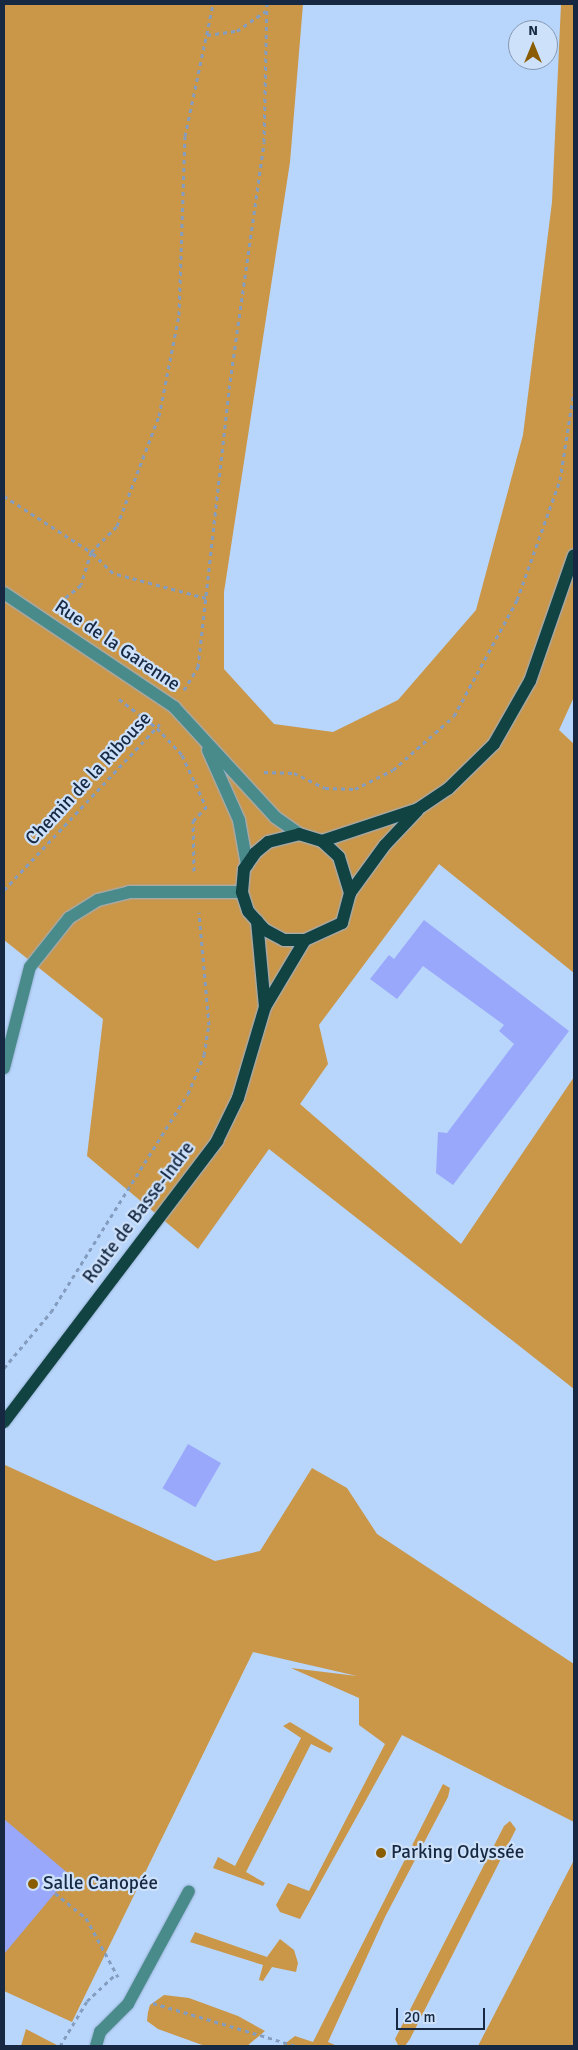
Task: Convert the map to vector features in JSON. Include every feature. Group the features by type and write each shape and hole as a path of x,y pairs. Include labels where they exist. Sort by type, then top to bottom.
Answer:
{"main road":[{"path":"350,893 339,857 322,841 299,834 268,842 247,865 242,892 248,911 257,921 284,940 305,940 342,923 350,893 385,845 418,809 448,789 494,744 530,681 574,555"},
{"path":"322,841 418,809"},
{"name":"Route de Basse-Indre","path":"257,921 265,1007"},
{"name":"Route de Basse-Indre","path":"4,1422 217,1141 238,1098 265,1007 305,940"}],"street":[{"name":"Rue de la Garenne","path":"4,593 174,707 275,817 299,834"},
{"name":"Rue de la Garenne","path":"202,738 228,789 245,843 247,865"},
{"path":"4,1068 30,967 69,918 98,900 129,892 242,892"},
{"path":"96,2046 100,2032 110,2026 133,1996 189,1891"}],"path":[{"path":"41,618 81,586 91,552 117,526 159,416 179,316 185,136 213,4"},
{"name":"Chemin de la Ribouse","path":"4,890 157,728 174,707 198,667 229,389 264,142 267,4"},
{"path":"206,35 237,31 267,11"},
{"path":"243,780 272,769 294,773 325,788 355,789 393,770 428,743 454,716 517,600 560,480 574,391"},
{"path":"4,496 91,552 113,573 206,598"},
{"path":"112,693 157,728 182,755 206,807"},
{"path":"4,1368 51,1312 191,1086 204,1055 208,1025 190,838 193,821 206,807 228,789"},
{"path":"55,1893 86,1918 116,1974 133,1996 296,2046"},
{"path":"60,2046 87,2001 116,1974"}],"shaded area":[{"path":"4,4 303,4 290,162 224,592 224,669 274,724 333,732 398,700 476,610 523,435 552,202 561,4 574,4 574,697 559,730 574,744 574,973 439,864 319,1025 328,1064 300,1104 461,1244 574,1077 574,1389 269,1149 198,1249 87,1156 103,1019 4,940"},
{"path":"5,1465 215,1561 260,1551 312,1468 347,1488 377,1534 574,1664 574,1822 402,1735 300,1919 280,1912 276,1905 288,1883 309,1891 385,1744 359,1725 359,1698 291,1668 357,1676 253,1652 72,2022 4,1991"},
{"path":"290,1722 333,1748 330,1753 311,1744 246,1872 265,1883 263,1886 213,1868 218,1857 235,1866 301,1738 283,1726"},
{"path":"443,1784 450,1788 448,1797 385,1917 328,2042 337,2046 282,2046 295,2036 313,2042"},
{"path":"510,1821 516,1829 410,2039 405,2046 398,2045 395,2039 504,1826"},
{"path":"574,1860 574,2046 478,2046"},
{"path":"195,1932 267,1957 280,1939 294,1950 298,1963 296,1972 272,1967 263,1981 259,1980 263,1965 190,1942"},
{"path":"164,1995 189,1998 238,2016 265,2031 247,2046 205,2046 158,2029 147,2021 150,2005"},
{"path":"26,2029 49,2041 59,2046 21,2046"}],"building":[{"path":"424,920 569,1031 453,1185 436,1173 438,1132 447,1133 514,1044 499,1031 504,1025 423,966 397,999 370,979 389,955 394,959"},
{"path":"188,1444 221,1463 195,1507 162,1488"},
{"name":"Salle Canopée","path":"4,1819 70,1875 4,1954"}],"place":[{"name":"Parking Odyssée","path":"381,1853"},
{"name":"Salle Canopée","path":"33,1884"}]}
